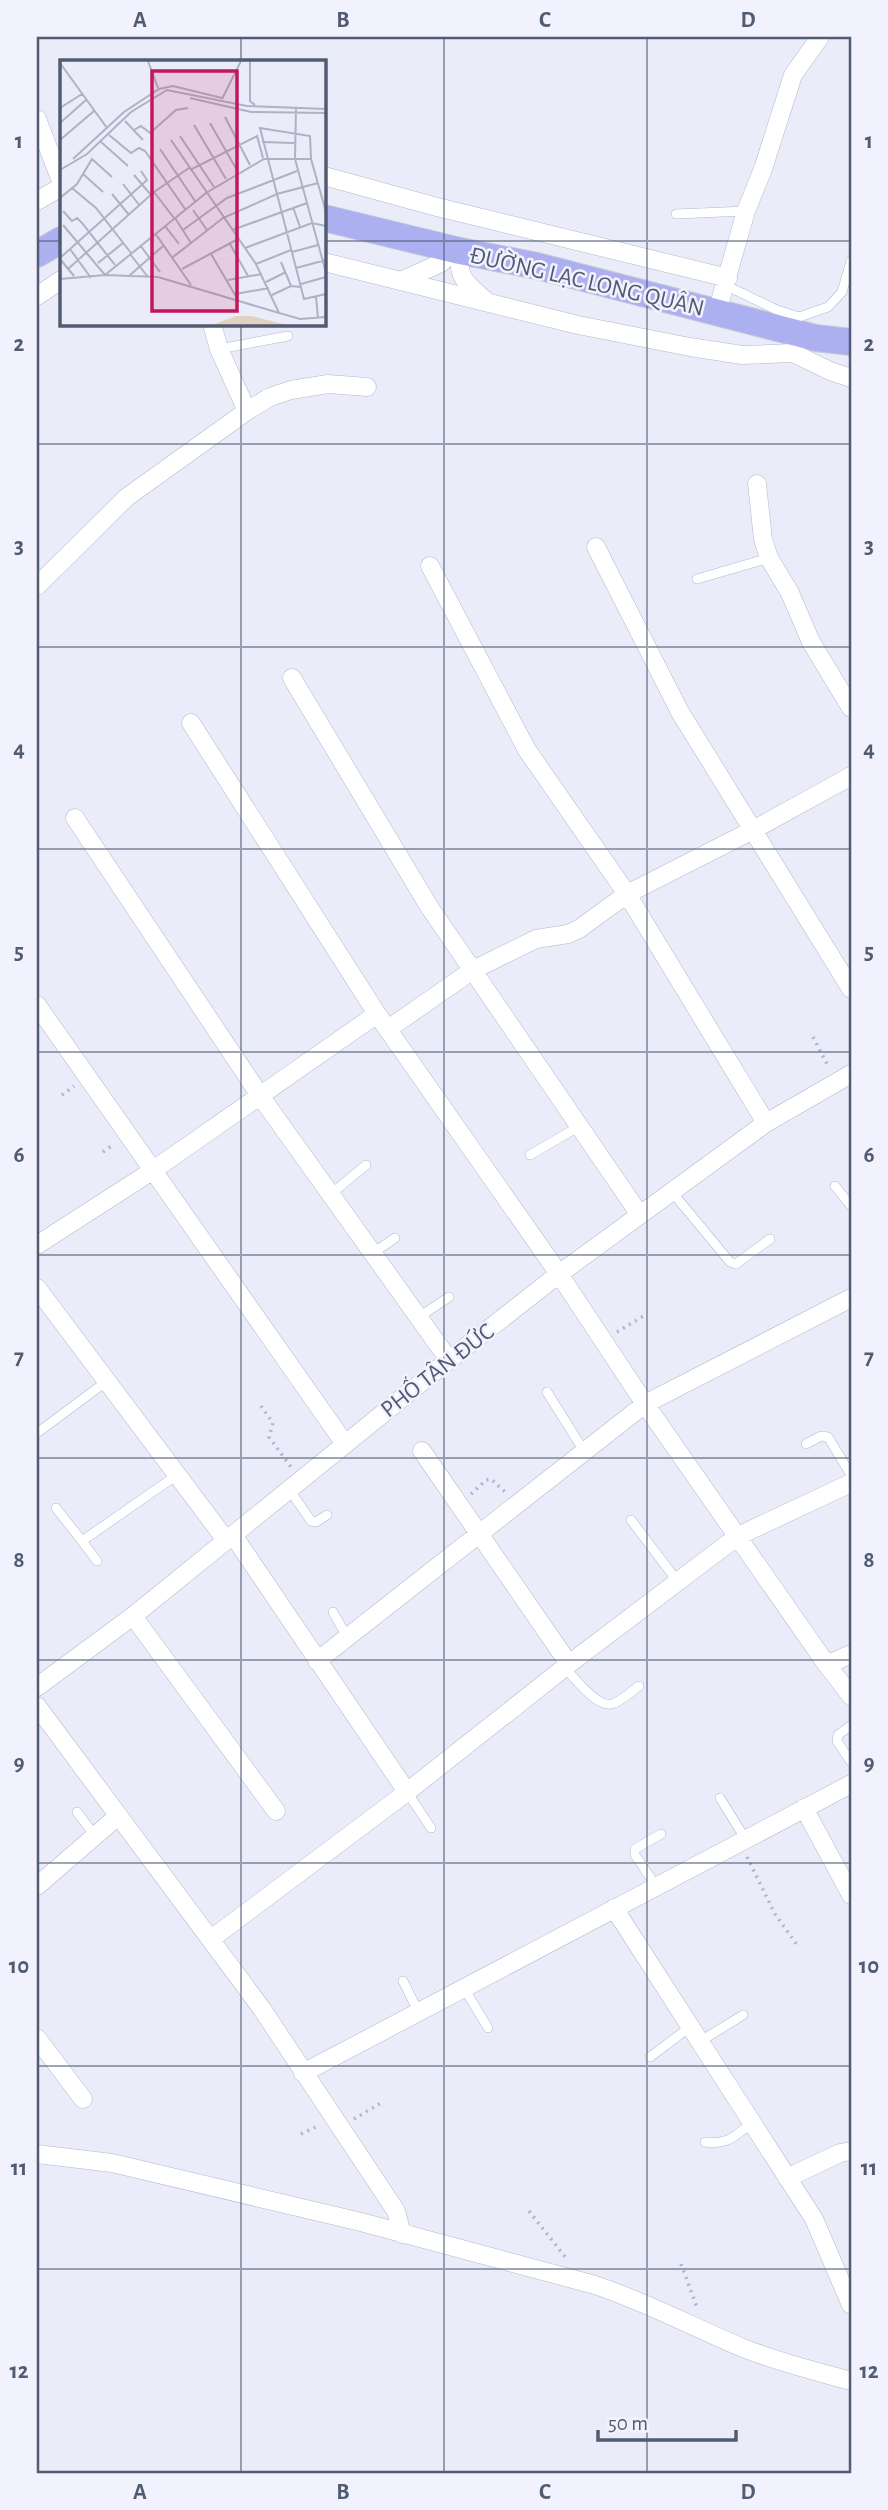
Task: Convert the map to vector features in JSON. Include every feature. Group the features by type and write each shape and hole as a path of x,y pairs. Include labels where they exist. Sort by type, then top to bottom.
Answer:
{"main road":[{"name":"ĐƯỜNG LẠC LONG QUÂN","path":"326,218 537,266 717,312 794,342 817,338 851,342"},
{"path":"37,254 60,241"}],"street":[{"path":"717,312 746,211 763,169 793,75 820,37"},
{"path":"37,118 60,178"},
{"path":"326,177 436,208 726,281"},
{"path":"37,201 60,188"},
{"path":"403,280 441,263 457,250"},
{"path":"457,250 460,275 464,282 489,303"},
{"path":"326,262 578,325 711,351 742,355 794,342 830,371 851,378"},
{"path":"37,296 60,281"},
{"path":"213,326 219,349 247,411"},
{"path":"37,586 128,497 270,397 291,390 328,384 367,387"},
{"path":"757,484 763,539 769,558 790,593 811,642 851,708"},
{"path":"596,547 680,712 851,989"},
{"path":"430,566 527,750 627,894 766,1123"},
{"path":"292,678 430,908 640,1215"},
{"path":"191,723 377,1014 559,1274 645,1404 851,1696"},
{"path":"388,1029 473,970 536,939 568,934 627,894 753,830 851,776"},
{"path":"75,818 261,1097 449,1360"},
{"path":"37,1005 345,1444"},
{"path":"37,1245 261,1097 377,1014"},
{"name":"PHỐ TÂN ĐỨC","path":"37,1687 133,1616 559,1274 766,1123 844,1079"},
{"path":"37,1287 177,1475 229,1537 407,1792"},
{"path":"317,1661 645,1404 851,1298"},
{"path":"422,1451 480,1533 567,1666"},
{"path":"211,1939 407,1792 738,1536 851,1483"},
{"path":"133,1616 276,1811"},
{"path":"827,1665 851,1654"},
{"path":"37,1706 262,2009 396,2211 402,2234"},
{"path":"303,2073 851,1784"},
{"path":"804,1808 851,1895"},
{"path":"37,1886 117,1817"},
{"path":"614,1908 814,2219 851,2305"},
{"path":"37,2038 83,2099"},
{"path":"787,2178 840,2153 851,2151"},
{"path":"37,2154 112,2163 348,2219 559,2275 632,2298 777,2360 851,2381"}],"lane":[{"path":"676,214 746,211"},
{"path":"726,281 777,310 799,317 828,307 842,292 851,261"},
{"path":"219,349 288,336"},
{"path":"697,579 769,558"},
{"path":"530,1155 578,1127"},
{"path":"331,1194 366,1164"},
{"path":"835,1186 851,1206"},
{"path":"672,1192 730,1262 736,1264 770,1239"},
{"path":"373,1253 395,1238"},
{"path":"419,1317 450,1297"},
{"path":"37,1433 107,1381"},
{"path":"547,1392 584,1451"},
{"path":"806,1444 821,1436 828,1437 851,1475"},
{"path":"82,1541 177,1475"},
{"path":"295,1484 312,1521 316,1522 327,1515"},
{"path":"56,1508 97,1561"},
{"path":"631,1520 678,1582"},
{"path":"333,1612 347,1637"},
{"path":"567,1666 595,1699 602,1703 612,1704 639,1686"},
{"path":"850,1726 838,1735 837,1741 851,1762"},
{"path":"407,1792 431,1828"},
{"path":"720,1798 743,1841"},
{"path":"77,1812 96,1836"},
{"path":"656,1886 635,1855 635,1849 661,1834"},
{"path":"403,1981 418,2011"},
{"path":"464,1988 488,2028"},
{"path":"650,2057 695,2034 743,2015"},
{"path":"705,2142 720,2144 728,2141 752,2123"}],"path":[{"path":"813,1037 844,1079"},
{"path":"603,1340 647,1314"},
{"path":"261,1406 273,1423 269,1437 295,1484"},
{"path":"460,1505 485,1480 491,1479 507,1492 514,1487"},
{"path":"743,1841 775,1914 797,1945"},
{"path":"340,2127 381,2104"},
{"path":"529,2210 567,2259 567,2266 559,2275"},
{"path":"681,2264 707,2331"}]}
